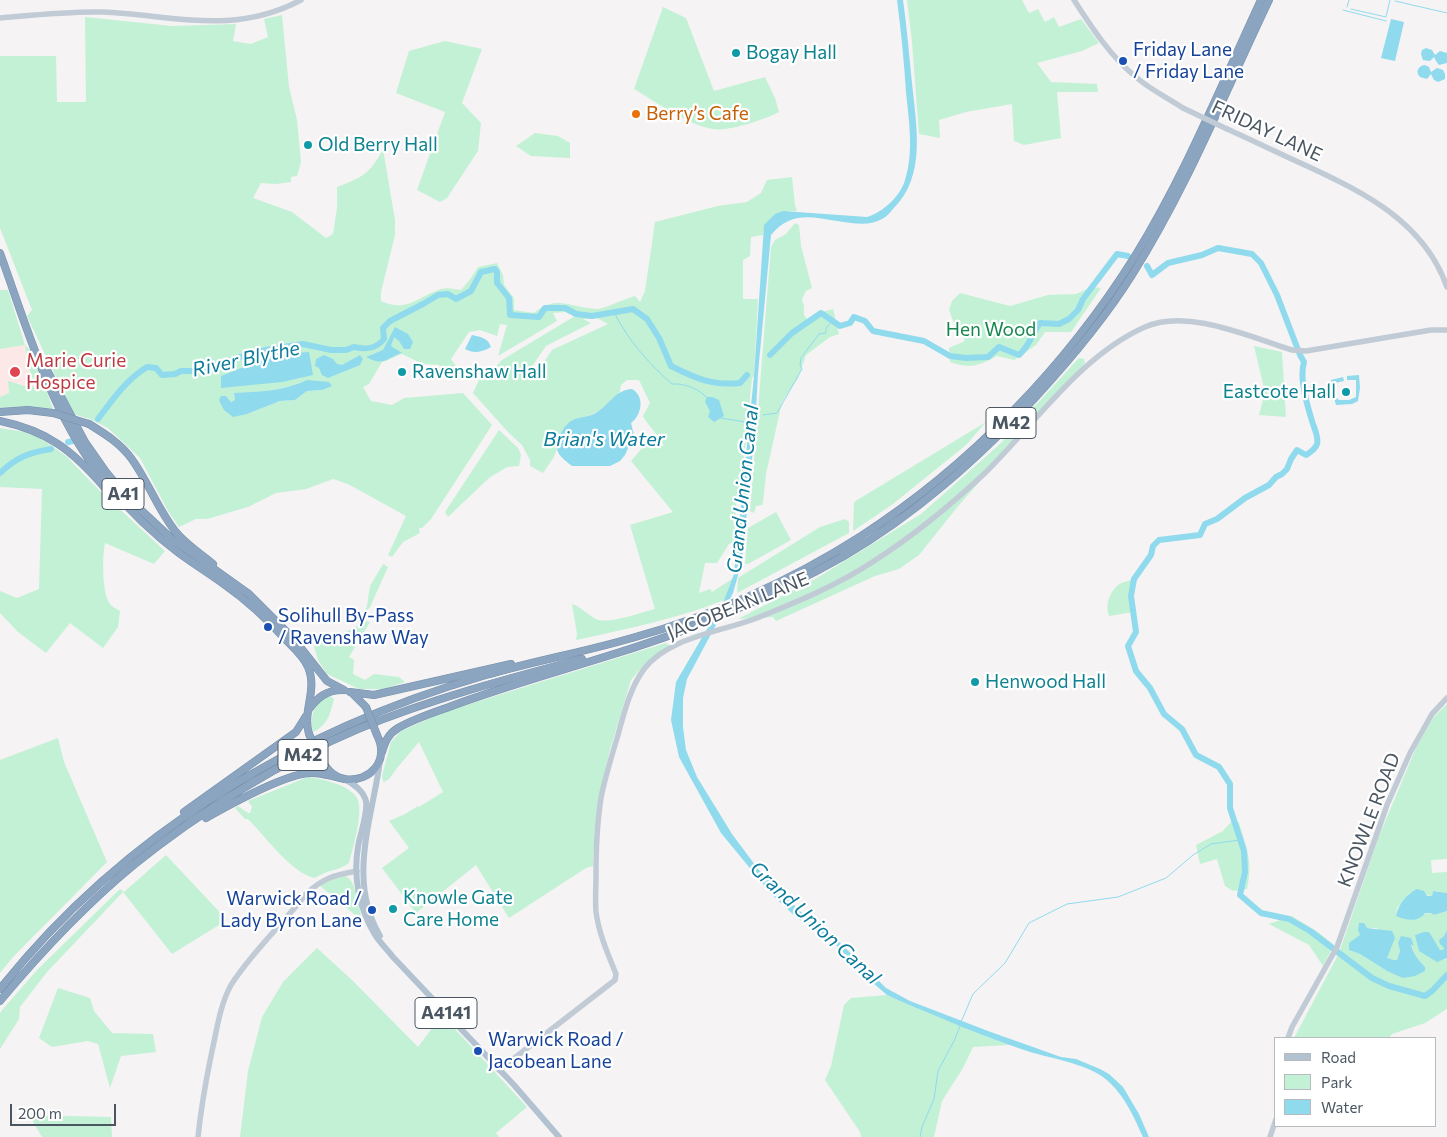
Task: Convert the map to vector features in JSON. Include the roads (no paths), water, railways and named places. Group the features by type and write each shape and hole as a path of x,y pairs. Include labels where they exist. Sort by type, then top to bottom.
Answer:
{"highway":[{"name":"M42","path":"0,1001 65,928 135,864 166,840 238,792 294,760 357,729 425,703 488,683 636,645 707,621 793,583 845,555 924,492 992,432 1073,344 1121,277 1174,186 1261,0"},
{"name":"M42","path":"0,989 38,944 83,900 166,830 234,784 272,762 355,721 423,695 487,675 634,638 738,600 838,549 863,539 936,492 985,450 1058,373 1105,315 1166,218 1200,150 1269,0"},
{"name":"A41","path":"0,253 48,384 70,429 90,462 129,509 180,554 246,601 276,628 297,651 310,673 312,687 307,713 309,734 319,756 330,772 342,779"},
{"name":"A41","path":"28,329 77,428 117,486 138,509 172,539 249,594 293,638 327,681 347,691 366,707 377,735 381,756"},
{"path":"0,412 28,410 53,413 89,424 115,441 130,456 157,504 176,532 184,541 249,594"},
{"path":"0,421 37,432 69,451 108,492 129,509"},
{"path":"166,830 200,800 296,732 307,713 322,696 334,690 368,695 383,693 663,628"},
{"path":"135,864 195,824 287,779 312,773 342,779 355,780 362,778 371,772 381,756 388,737 394,730 489,692 603,658 676,632"}],"main road":[{"name":"A4141","path":"381,756 377,784 357,871 358,890 369,924 375,935 393,957 559,1137"},
{"name":"A4141","path":"342,779 360,790 366,801 360,860 364,894 378,932 393,957"},
{"path":"357,871 360,867 363,840 366,832"}],"street":[{"path":"0,18 104,12 218,22 270,13 300,0"},
{"name":"FRIDAY LANE","path":"1074,0 1088,23 1124,66 1152,88 1183,108 1341,182 1370,198 1399,218 1426,246 1447,287"},
{"name":"JACOBEAN LANE","path":"499,1070 615,980 616,974 600,931 596,911 596,862 602,796 629,699 644,670 653,660 677,645 779,609 862,569 878,559 944,509 985,472 1055,398 1103,351 1146,326 1163,322 1200,321 1292,350 1306,351 1431,330 1447,330"},
{"name":"KNOWLE ROAD","path":"1288,1037 1292,1027 1337,947 1387,805 1410,753 1432,714 1447,698"},
{"path":"198,1137 203,1090 216,1030 230,988 249,961 306,894 323,880 350,870 360,860"},
{"path":"342,873 357,871"},
{"path":"342,873 350,876 358,890"}],"water":[{"name":"Grand Union Canal","path":"897,0 903,0 916,116 917,149 911,181 904,196 891,212 877,221 860,224 810,217 794,219 786,222 771,235 742,561 733,593 687,679 683,698 683,727 686,750 697,777 732,834 758,869 801,912 831,934 886,988 910,1001 1061,1057 1076,1059 1109,1074 1123,1087 1139,1114 1149,1137 1143,1137 1122,1097 1110,1083 1095,1072 1076,1064 1024,1050 993,1039 887,995 832,941 797,918 772,895 721,833 679,757 671,720 676,682 724,600 734,574 754,376 764,225 775,214 783,211 867,217 885,208 903,186 908,169 910,137"},
{"path":"1391,19 1404,22 1395,61 1381,58"},
{"path":"1426,48 1432,50 1435,55 1440,51 1447,53 1447,63 1439,65 1434,57 1430,61 1423,60 1422,50"},
{"path":"1425,65 1429,67 1431,72 1437,68 1443,70 1445,79 1438,82 1434,80 1431,74 1427,79 1420,77 1418,70"},
{"path":"395,327 408,334 413,342 410,349 404,349 394,337 391,346 402,353 385,361 372,360 366,357 383,350"},
{"path":"472,335 486,340 491,347 478,352 465,349"},
{"path":"309,352 313,375 282,382 221,388 221,376 258,362 286,357 296,358 295,353"},
{"path":"324,355 333,359 337,364 342,365 360,355 363,359 360,365 328,378 322,375 319,368 315,366 316,359"},
{"path":"1359,375 1358,401 1352,404 1336,405 1330,384 1331,380 1343,377 1344,381 1335,383 1336,397 1339,400 1349,400 1356,397 1356,380 1347,380 1347,376"},
{"path":"307,380 329,382 332,386 322,390 307,391 295,400 280,401 247,414 233,417 224,410 219,400 221,396 226,396 231,402 235,400 234,393 280,389"},
{"name":"Brian's Water","path":"632,389 639,396 640,411 631,423 634,435 625,455 620,461 610,466 572,466 562,458 558,452 557,444 562,431 568,423 574,419 594,414 621,392"},
{"path":"707,397 719,400 724,416 714,422 708,417 710,411 705,402"},
{"path":"1417,889 1424,891 1427,896 1432,896 1433,891 1447,893 1447,911 1434,915 1425,913 1415,919 1396,916 1404,900"},
{"path":"1359,923 1364,923 1367,928 1392,931 1395,938 1387,958 1397,960 1400,951 1398,943 1401,936 1411,938 1414,946 1411,944 1413,950 1425,967 1425,971 1415,976 1403,978 1387,971 1360,954 1349,950 1349,943 1360,935 1358,930"},
{"path":"1447,930 1447,958 1437,962 1419,951 1415,935 1429,932 1440,950 1443,950 1444,948 1439,940"}],"waterway":[{"path":"1347,7 1349,0"},
{"path":"1351,9 1386,17 1390,0"},
{"path":"1395,1 1447,13"},
{"path":"1343,10 1386,21"},
{"name":"River Blythe","path":"1147,266 1152,275 1168,263 1202,255 1218,248 1252,254 1261,263 1277,295 1304,362 1302,376 1304,392 1317,435 1317,444 1306,455 1297,450 1287,469 1282,474 1276,477 1269,485 1245,498 1217,519 1205,524 1200,535 1159,540 1153,546 1151,555 1134,579 1131,596 1136,632 1128,646 1136,671 1150,688 1164,714 1182,729 1196,755 1219,767 1230,784 1230,808 1244,851 1245,872 1240,895 1261,913 1289,919 1310,931 1372,978 1389,986 1425,996 1447,975"},
{"name":"River Blythe","path":"770,355 792,333 821,313 840,326 850,323 854,317 865,321 873,331 924,341 950,356 966,358 988,357 999,347 1019,355 1040,323 1059,324 1069,319 1078,310 1083,299 1117,254 1128,256"},
{"name":"River Blythe","path":"98,419 126,384 147,367 156,368 162,375 175,374 181,371 197,371 256,352 303,344 331,350 346,350 354,347 370,348 378,345 384,339 383,328 390,321 438,295 448,294 456,299 471,291 481,272 495,269 497,272 497,283 509,298 510,315 539,317 545,308 565,308 576,314 592,316 633,309 647,319 659,338 671,366 712,382 740,383 747,375"},
{"path":"614,312 632,342 664,377 672,384 682,384 691,387 707,398"},
{"name":"Grand Union Canal","path":"763,415 777,413 802,369 800,365 801,358 819,334 826,333 826,328 832,321"},
{"name":"Grand Union Canal","path":"721,418 745,422"},
{"path":"68,442 73,441"},
{"path":"0,473 23,456 51,449"},
{"path":"961,1022 973,994 1005,963 1029,923 1067,904 1118,897 1166,878 1193,855 1211,844 1240,840"},
{"path":"920,1137 922,1127 934,1099 938,1071 960,1026"}],"place":[{"name":"Bogay Hall","path":"736,53"},
{"name":"Friday Lane / Friday Lane","path":"1123,61"},
{"name":"Berry’s Cafe","path":"636,114"},
{"name":"Old Berry Hall","path":"308,145"},
{"name":"Marie Curie Hospice","path":"15,372"},
{"name":"Ravenshaw Hall","path":"402,372"},
{"name":"Eastcote Hall","path":"1346,392"},
{"name":"Solihull By-Pass / Ravenshaw Way","path":"268,627"},
{"name":"Henwood Hall","path":"975,682"},
{"name":"Knowle Gate Care Home","path":"393,909"},
{"name":"Warwick Road / Lady Byron Lane","path":"372,910"},
{"name":"Warwick Road / Jacobean Lane","path":"478,1051"}],"park label":[{"name":"Hen Wood","path":"991,330"}]}
